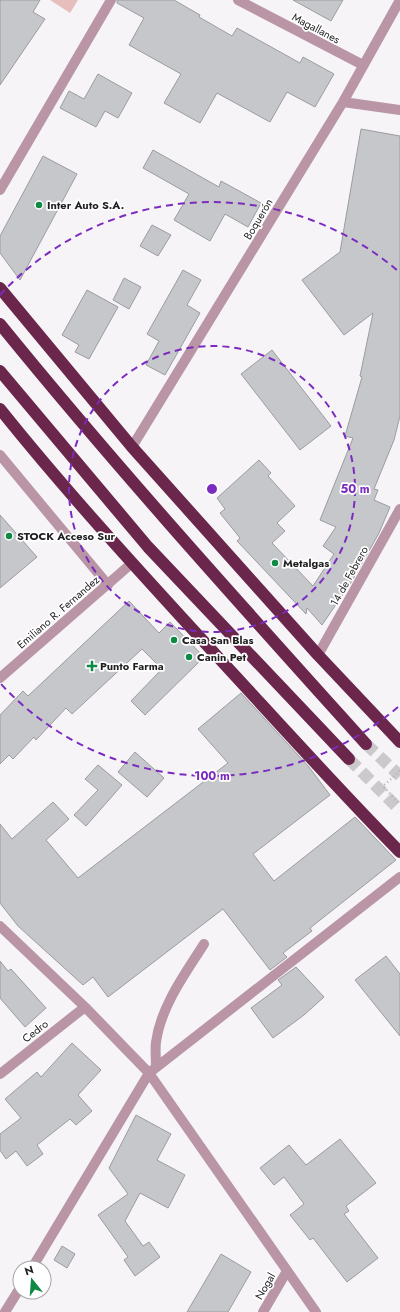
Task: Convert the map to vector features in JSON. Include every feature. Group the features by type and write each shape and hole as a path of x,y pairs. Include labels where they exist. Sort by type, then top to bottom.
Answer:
{"highway":[{"path":"0,288 132,447 318,655 400,742"},
{"path":"0,324 132,480 366,744"},
{"path":"0,371 148,547 350,759"},
{"path":"0,409 55,477 132,564 354,806 400,852"}],"street":[{"path":"0,190 111,0"},
{"name":"Magallanes","path":"238,0 363,66"},
{"name":"Boquerón","path":"132,447 343,102 400,0"},
{"path":"343,102 400,110"},
{"path":"0,455 108,585"},
{"name":"14 de Febrero","path":"318,655 400,508"},
{"name":"Emiliano R. Fernandez","path":"0,678 132,564"},
{"path":"37,1260 153,1070 400,876"},
{"path":"0,926 153,1070 287,1272 316,1312"},
{"path":"153,1070 159,1028 175,988 204,944"},
{"name":"Cedro","path":"0,1074 85,1007"},
{"name":"Nogal","path":"264,1312 287,1272"},
{"path":"5,1312 12,1300"}],"path":[{"path":"400,771 383,786 400,805"}],"shaded area":[{"path":"50,0 78,0 70,13"}],"building":[{"path":"0,0 40,0 33,12 45,19 0,85"},
{"path":"117,0 174,0 200,15 199,17 232,36 237,28 300,63 303,57 334,74 315,107 287,92 270,122 217,93 200,123 164,103 181,74 129,45 144,18 117,3"},
{"path":"293,0 343,0 331,21"},
{"path":"98,74 132,93 118,118 105,111 96,127 60,108 69,91 84,99"},
{"path":"361,129 400,136 400,416 394,440 374,489 378,490 374,500 390,507 379,533 352,581 322,625 307,608 306,614 237,541 240,538 220,513 225,509 217,498 259,460 271,473 268,476 295,506 277,523 285,531 272,543 313,586 334,554 323,546 336,527 320,520 353,438 345,436 362,377 360,376 373,313 344,335 302,280 340,252"},
{"path":"153,150 219,187 221,181 261,203 248,227 225,214 210,241 174,220 189,194 143,168"},
{"name":"Inter Auto S.A.","path":"43,156 77,174 20,280 0,253 0,236"},
{"path":"152,225 171,235 158,256 140,246"},
{"path":"183,270 201,280 187,305 200,313 165,375 146,365 159,341 147,334"},
{"path":"124,278 141,287 129,309 113,300"},
{"path":"87,290 118,307 89,359 75,352 79,345 62,335"},
{"path":"272,350 331,426 300,450 241,374"},
{"name":"STOCK Acceso Sur","path":"0,515 37,557 0,588"},
{"path":"129,601 159,633 170,622 204,657 145,715 131,701 162,669 142,649 72,714 66,708 36,740 34,737 13,759 9,755 0,764 0,715 23,691 28,696"},
{"path":"241,693 309,767 330,795 253,854 274,881 355,817 396,860 310,928 312,931 283,953 287,957 270,970 223,909 108,997 93,977 83,985 18,926 0,903 0,824 12,839 53,802 69,819 46,840 78,878 228,763 198,729"},
{"path":"135,752 164,778 147,797 118,772"},
{"path":"98,765 122,785 86,826 74,815 98,790 85,779"},
{"path":"386,956 400,974 400,1036 355,980"},
{"path":"0,961 8,971 11,969 46,1008 25,1027 0,998"},
{"path":"296,967 324,997 304,1015 273,1038 251,1008 282,985 278,980"},
{"path":"72,1043 101,1070 78,1095 92,1111 76,1125 70,1119 37,1145 43,1154 27,1166 16,1151 6,1159 0,1150 0,1134 21,1118 5,1099 37,1072 41,1077"},
{"path":"136,1115 171,1134 157,1160 185,1175 168,1208 140,1193 125,1221 143,1246 149,1242 160,1257 135,1276 124,1260 128,1257 98,1215 128,1194 109,1168"},
{"path":"340,1139 376,1183 346,1206 349,1211 344,1214 378,1258 347,1282 313,1238 310,1240 290,1215 304,1204 284,1177 274,1185 260,1168 289,1145 306,1165"},
{"path":"62,1246 75,1254 67,1268 54,1260"},
{"path":"221,1254 251,1272 228,1312 187,1312"}],"tunnel":[{"path":"366,744 400,776"},
{"path":"349,759 400,810"}],"place":[{"name":"Inter Auto S.A.","path":"39,205"},
{"name":"STOCK Acceso Sur","path":"9,536"},
{"name":"Metalgas","path":"275,563"},
{"name":"Casa San Blas","path":"174,640"},
{"name":"Canin Pet","path":"189,657"},
{"name":"Punto Farma","path":"92,666"}]}
